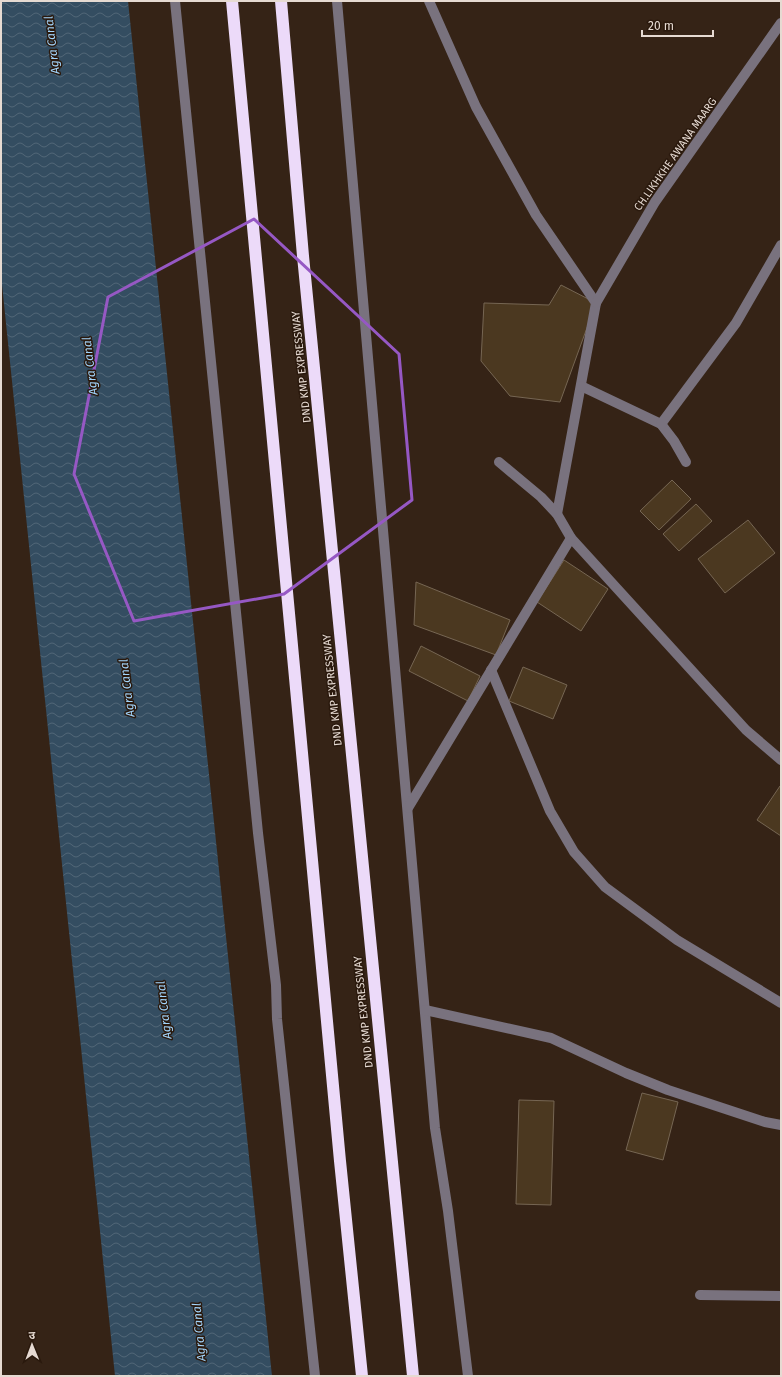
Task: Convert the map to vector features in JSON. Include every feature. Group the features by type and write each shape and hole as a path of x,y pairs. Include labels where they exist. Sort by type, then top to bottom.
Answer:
{"highway":[{"path":"232,1 340,1161 362,1376"},
{"name":"DND KMP EXPRESSWAY","path":"281,1 304,264 413,1376"}],"street":[{"path":"175,1 258,833 276,985 277,1019 315,1376"},
{"path":"337,1 435,1128 448,1211 468,1376"},
{"path":"429,1 476,107 536,215 596,303 557,514"},
{"name":"CH.LIKHKHE AWANA MAARG","path":"596,303 655,202 781,23"},
{"path":"661,424 736,323 781,245"},
{"path":"581,386 661,424 674,441 686,462"},
{"path":"499,462 541,497 557,514 571,538 746,730 781,760"},
{"path":"408,808 571,538"},
{"path":"491,670 550,811 574,852 594,875 604,886 677,940 781,1003"},
{"path":"425,1010 551,1038 626,1073 668,1090 765,1122 781,1125"},
{"path":"700,1295 781,1296"}],"highlighted area":[{"path":"254,219 399,354 412,500 284,594 134,621 74,474 108,297"}],"water":[{"name":"Agra Canal","path":"1,1 128,1 272,1376 115,1376 1,275"}],"building":[{"path":"561,285 596,303 560,402 510,396 481,361 484,303 549,305"},
{"path":"672,480 691,499 659,530 640,511"},
{"path":"696,504 712,521 679,551 663,534"},
{"path":"748,520 775,553 725,593 698,559"},
{"path":"564,560 608,589 581,631 537,602"},
{"path":"416,582 510,620 496,655 414,625"},
{"path":"421,646 480,676 468,701 409,671"},
{"path":"523,667 567,685 553,719 509,701"},
{"path":"780,786 781,787 781,836 757,820"},
{"path":"642,1093 678,1102 663,1160 626,1150"},
{"path":"519,1100 554,1101 551,1205 516,1204"}]}
